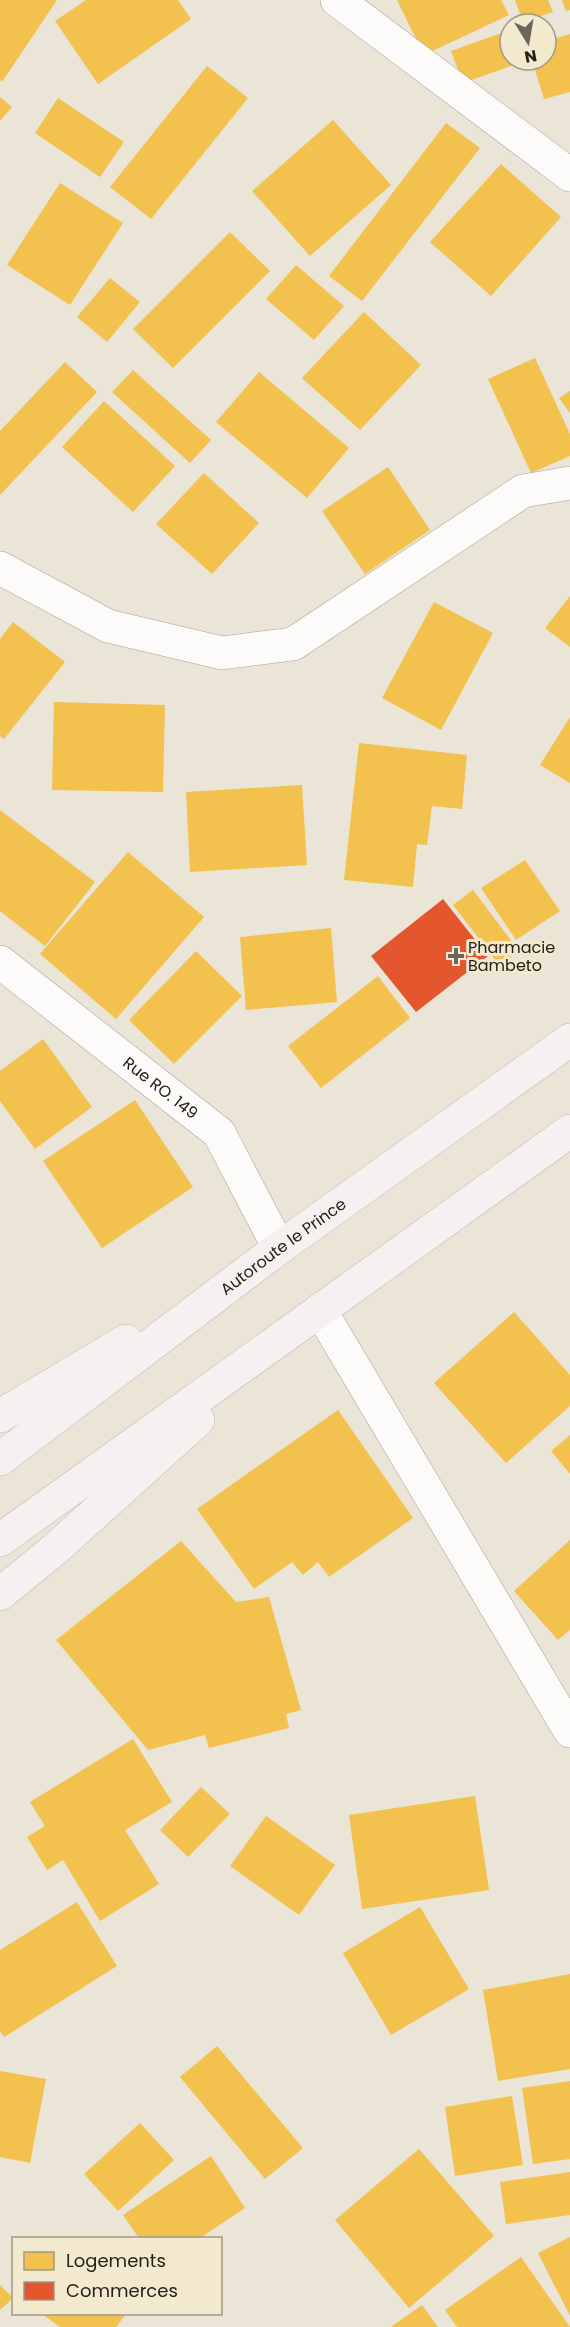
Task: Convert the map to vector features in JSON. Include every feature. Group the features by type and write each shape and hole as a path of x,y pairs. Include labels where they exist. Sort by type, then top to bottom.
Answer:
{"main road":[{"name":"Autoroute le Prince","path":"0,1459 279,1248 570,1040"},
{"path":"0,1540 570,1131"},
{"path":"0,1416 279,1248"},
{"path":"0,1594 54,1551 320,1310"}],"street":[{"path":"337,0 570,175"},
{"path":"0,568 108,626 222,653 293,644 523,491 570,483"},
{"name":"Rue RO. 149","path":"0,962 219,1133 279,1248"},
{"path":"320,1310 570,1731"}],"building: Logements":[{"path":"0,0 57,0 2,82 0,80"},
{"path":"86,0 178,0 191,19 98,84 55,21"},
{"path":"397,0 501,0 507,12 498,12 498,20 424,55"},
{"path":"515,0 548,0 553,12 519,12"},
{"path":"562,0 570,0 570,10 566,11"},
{"path":"498,34 498,71 463,83 451,51"},
{"path":"570,34 570,92 544,99 536,72 558,72 558,38"},
{"path":"207,66 248,98 151,219 110,187"},
{"path":"0,97 12,107 0,121"},
{"path":"58,98 124,142 100,177 35,133"},
{"path":"333,120 391,185 310,256 252,191"},
{"path":"446,123 480,148 362,301 329,276"},
{"path":"501,164 561,217 491,296 430,242"},
{"path":"60,183 123,223 70,305 7,265"},
{"path":"230,232 270,271 173,368 133,329"},
{"path":"296,265 344,306 314,340 266,299"},
{"path":"110,278 140,302 107,342 77,317"},
{"path":"364,312 421,365 360,430 302,378"},
{"path":"535,358 570,434 570,456 531,473 488,379"},
{"path":"65,362 97,392 0,495 0,431"},
{"path":"133,370 211,440 190,463 112,392"},
{"path":"259,372 349,448 307,498 216,422"},
{"path":"570,391 570,413 559,398"},
{"path":"104,401 175,466 133,512 62,447"},
{"path":"388,467 430,530 365,574 322,511"},
{"path":"204,473 259,523 212,574 156,524"},
{"path":"570,596 570,647 545,628"},
{"path":"434,602 493,633 441,730 382,698"},
{"path":"13,622 65,662 4,739 0,736 0,639"},
{"path":"54,702 165,705 163,792 52,790"},
{"path":"570,717 570,783 540,765"},
{"path":"359,743 467,755 462,809 432,806 427,845 417,844 413,887 344,880"},
{"path":"302,785 307,865 190,872 186,792"},
{"path":"0,810 95,882 45,946 0,911"},
{"path":"128,852 204,917 116,1019 40,954"},
{"path":"525,860 560,911 516,940 481,888"},
{"path":"473,890 519,951 499,965 453,905"},
{"path":"331,928 337,1002 246,1010 240,937"},
{"path":"196,951 242,996 174,1064 129,1020"},
{"path":"378,976 410,1018 321,1088 288,1046"},
{"path":"43,1039 92,1107 35,1149 0,1101 0,1071"},
{"path":"135,1100 193,1187 102,1248 43,1161"},
{"path":"514,1312 570,1375 570,1406 506,1463 434,1383"},
{"path":"338,1410 413,1518 329,1577 318,1562 303,1575 292,1562 254,1589 197,1509"},
{"path":"570,1435 570,1474 551,1451"},
{"path":"570,1540 570,1630 558,1640 514,1591"},
{"path":"181,1541 236,1602 269,1597 301,1710 286,1714 289,1728 209,1748 205,1735 148,1750 56,1640"},
{"path":"133,1739 172,1802 125,1830 159,1884 100,1921 63,1860 47,1870 27,1837 45,1826 30,1802"},
{"path":"201,1787 230,1814 188,1857 160,1830"},
{"path":"475,1796 489,1890 362,1909 349,1815"},
{"path":"266,1816 335,1865 299,1915 230,1866"},
{"path":"77,1902 117,1966 4,2037 0,2031 0,1950"},
{"path":"420,1907 469,1989 391,2035 343,1953"},
{"path":"570,1974 570,2069 498,2081 483,1990"},
{"path":"217,2046 303,2148 265,2179 180,2077"},
{"path":"0,2071 46,2079 30,2163 0,2157"},
{"path":"570,2081 570,2159 533,2164 522,2088"},
{"path":"512,2096 523,2165 455,2176 445,2107"},
{"path":"140,2123 174,2160 118,2211 84,2174"},
{"path":"419,2149 494,2236 409,2308 335,2220"},
{"path":"211,2156 245,2208 202,2237 138,2237 123,2215"},
{"path":"570,2172 570,2215 506,2224 500,2182"},
{"path":"570,2237 570,2316 538,2253"},
{"path":"521,2257 570,2327 457,2327 445,2310"},
{"path":"0,2285 12,2299 0,2310"},
{"path":"422,2305 438,2327 391,2327"},
{"path":"43,2315 125,2315 116,2327 60,2327"}],"building: Commerces":[{"path":"443,899 488,956 416,1012 371,956"}],"place":[{"name":"Pharmacie Bambeto","path":"456,956"}]}
